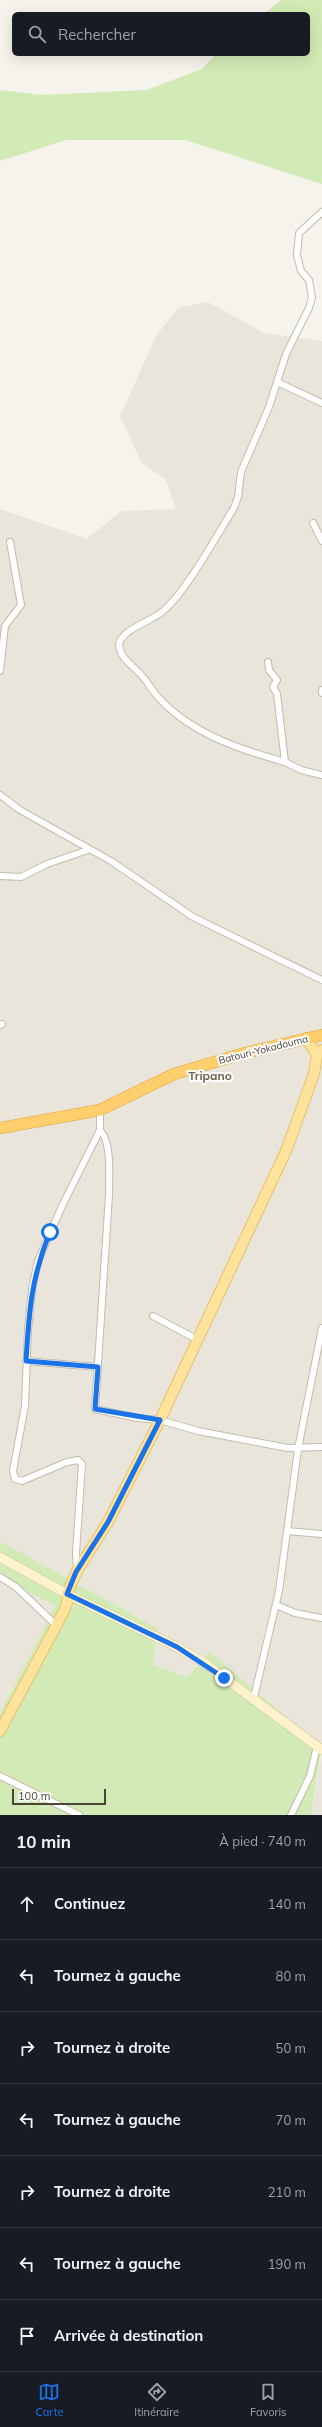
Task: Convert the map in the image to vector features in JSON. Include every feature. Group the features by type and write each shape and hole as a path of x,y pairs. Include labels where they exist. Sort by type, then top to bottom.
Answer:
{"highway":[{"name":"Batouri-Yokadouma","path":"0,1128 100,1110 174,1074 306,1038 322,1036"}],"main road":[{"path":"0,1732 68,1600 67,1594 76,1572 108,1522 160,1420 286,1151 314,1074 320,1052 306,1038"}],"street":[{"path":"322,212 299,233 297,255 301,270 309,280 312,297 307,314 286,354 269,407 241,472 238,497 234,508 190,576 167,608 141,626 127,632 119,645 123,657 142,676 157,696 198,731 231,745 285,762 301,770 322,775"},
{"path":"277,382 322,403"},
{"path":"313,523 322,541"},
{"path":"0,671 5,626 21,605 10,542"},
{"path":"268,662 269,670 277,680 273,687 277,694 285,762"},
{"path":"0,795 20,810 88,850 111,861 193,917 322,980"},
{"path":"0,876 21,877 46,864 88,850"},
{"path":"76,1572 82,1464 78,1460 67,1462 22,1481 13,1476 25,1406 26,1361 32,1290 38,1261 65,1200 100,1130 100,1110"},
{"path":"100,1130 105,1138 107,1152 109,1195 95,1409 160,1420 198,1431 298,1449 322,1447"},
{"path":"153,1316 198,1340"},
{"path":"253,1701 276,1605 298,1449 322,1328"},
{"path":"26,1361 98,1367"},
{"path":"286,1531 322,1534"},
{"path":"0,1557 67,1594 177,1647 206,1664 253,1701 319,1748 308,1782 291,1815"},
{"path":"0,1577 16,1587 56,1625"},
{"path":"276,1605 295,1613 322,1618"},
{"path":"0,1776 79,1815"}],"shaded area":[{"path":"208,302 264,333 322,341 322,1747 210,1652 187,1677 153,1665 157,1628 0,1541 0,509 87,539 121,511 176,509 166,480 141,462 120,416 156,336 178,308"},
{"path":"0,1577 55,1606 0,1713"},
{"path":"322,1754 322,1815 311,1815"}],"green space":[{"path":"281,0 322,0 322,184 185,140 66,140 0,161 0,90 41,95 146,90 202,69 214,56 310,56 310,12 266,12"},
{"path":"0,1541 157,1628 153,1665 187,1677 210,1652 322,1747 311,1815 0,1815 0,1713 55,1606 0,1577"}],"district":[{"name":"Tripano","path":"210,1076"}],"route":[{"path":"50,1232 38,1261 32,1290 26,1361 98,1367 94,1406 95,1409 137,1418 160,1420 131,1474 108,1522 76,1572 67,1594 177,1647 206,1664 224,1678"}]}
